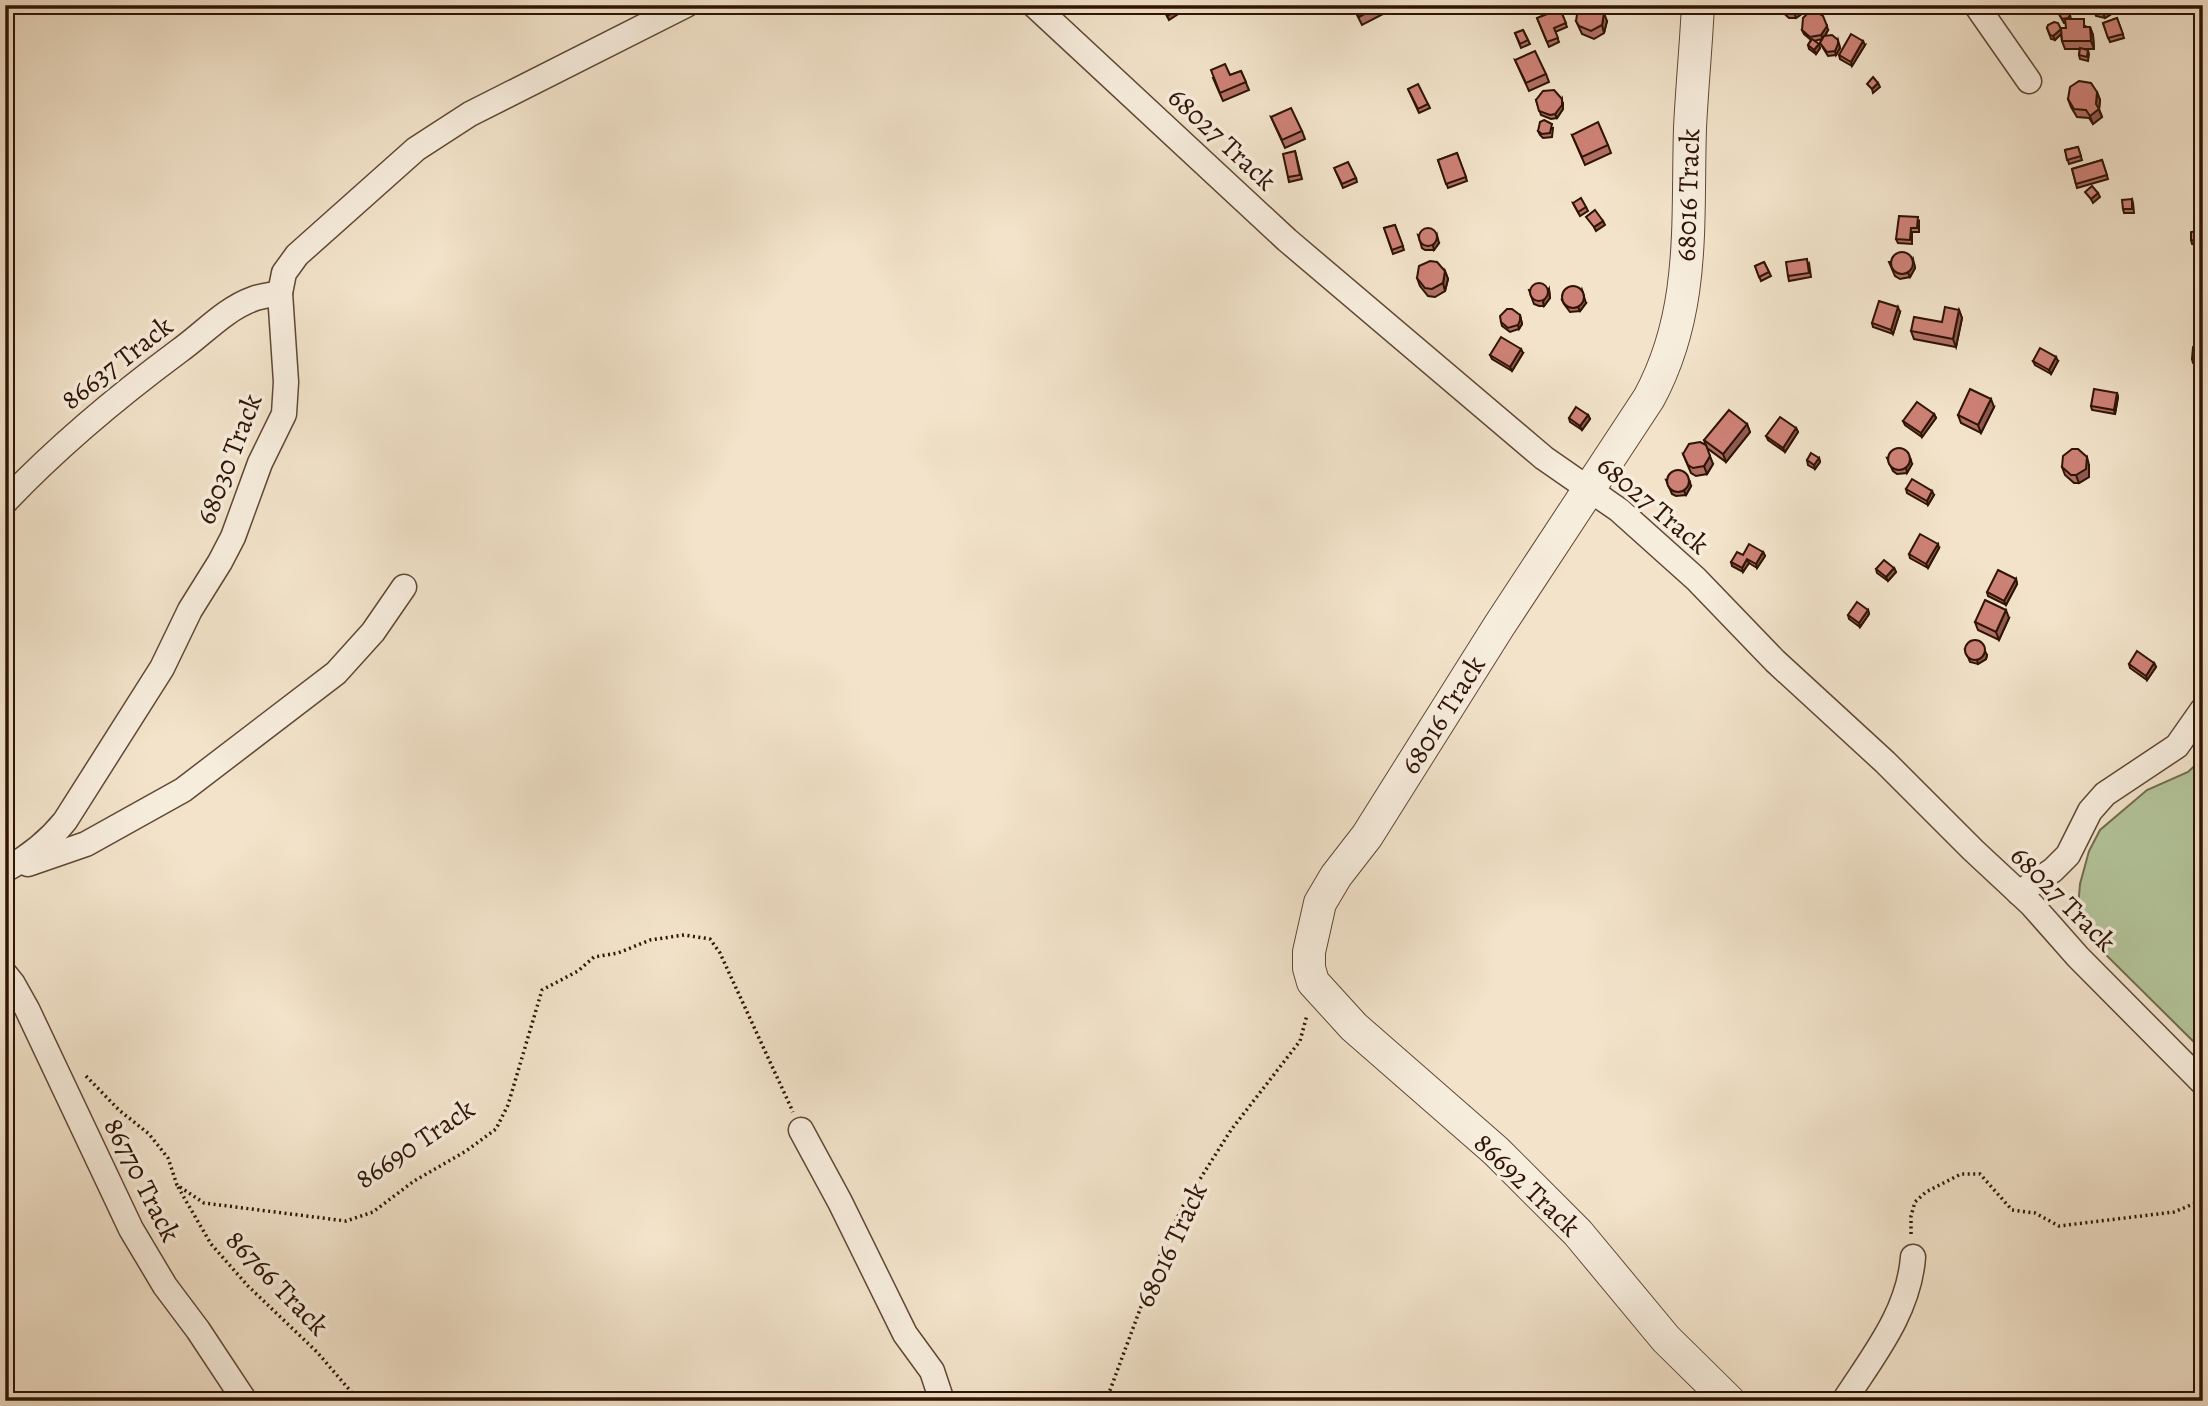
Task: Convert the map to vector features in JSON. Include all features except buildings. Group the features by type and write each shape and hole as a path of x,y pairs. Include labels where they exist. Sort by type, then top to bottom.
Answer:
{"street":[{"name":"68030 Track","path":"6,870 30,856 51,838 65,821 162,668 190,610 233,537 260,463 284,414 286,370 280,293 284,274 297,255 416,149 470,114 686,5"},
{"name":"68027 Track","path":"1034,5 1287,240 1544,458 1619,510 1696,579 1775,661 1885,762 2019,893 2078,957 2203,1083"},
{"name":"68016 Track","path":"1313,982 1309,968 1309,952 1320,903 1325,894 1392,797 1589,487 1649,398 1665,369 1685,286 1690,126 1698,5"},
{"path":"1976,5 2029,81"},
{"name":"86637 Track","path":"5,502 113,401 226,313 253,299 280,293"},
{"path":"6,870 86,844 183,790 336,673 373,632 404,587"},
{"path":"2019,893 2053,870 2068,855 2090,811 2105,794 2177,746 2203,709"},
{"name":"86770 Track","path":"5,974 27,1009 131,1230 165,1286 245,1401"},
{"name":"86692 Track","path":"1313,982 1354,1027 1496,1151 1578,1233 1666,1339 1729,1401"},
{"path":"801,1130 905,1334 932,1371 942,1401"},
{"path":"1844,1401 1896,1320 1912,1278 1913,1257"}],"path":[{"name":"86690 Track","path":"177,1185 204,1203 346,1221 373,1212 414,1181 466,1151 496,1129 508,1105 542,990 578,971 594,957 618,953 650,940 684,934 710,939 720,953 801,1130"},
{"name":"68016 Track","path":"1106,1401 1162,1250 1183,1206 1231,1130 1300,1041 1313,982"},
{"path":"84,1074 149,1134 168,1158 177,1185"},
{"path":"1913,1257 1911,1216 1915,1202 1926,1192 1961,1174 1980,1174 2012,1210 2035,1213 2059,1226 2174,1212 2203,1200"},
{"name":"86766 Track","path":"177,1185 211,1244 248,1286 317,1352 359,1401"}],"green space":[{"path":"2203,758 2203,1051 2089,938 2078,907 2080,884 2089,851 2100,830 2147,790 2188,772"}]}
